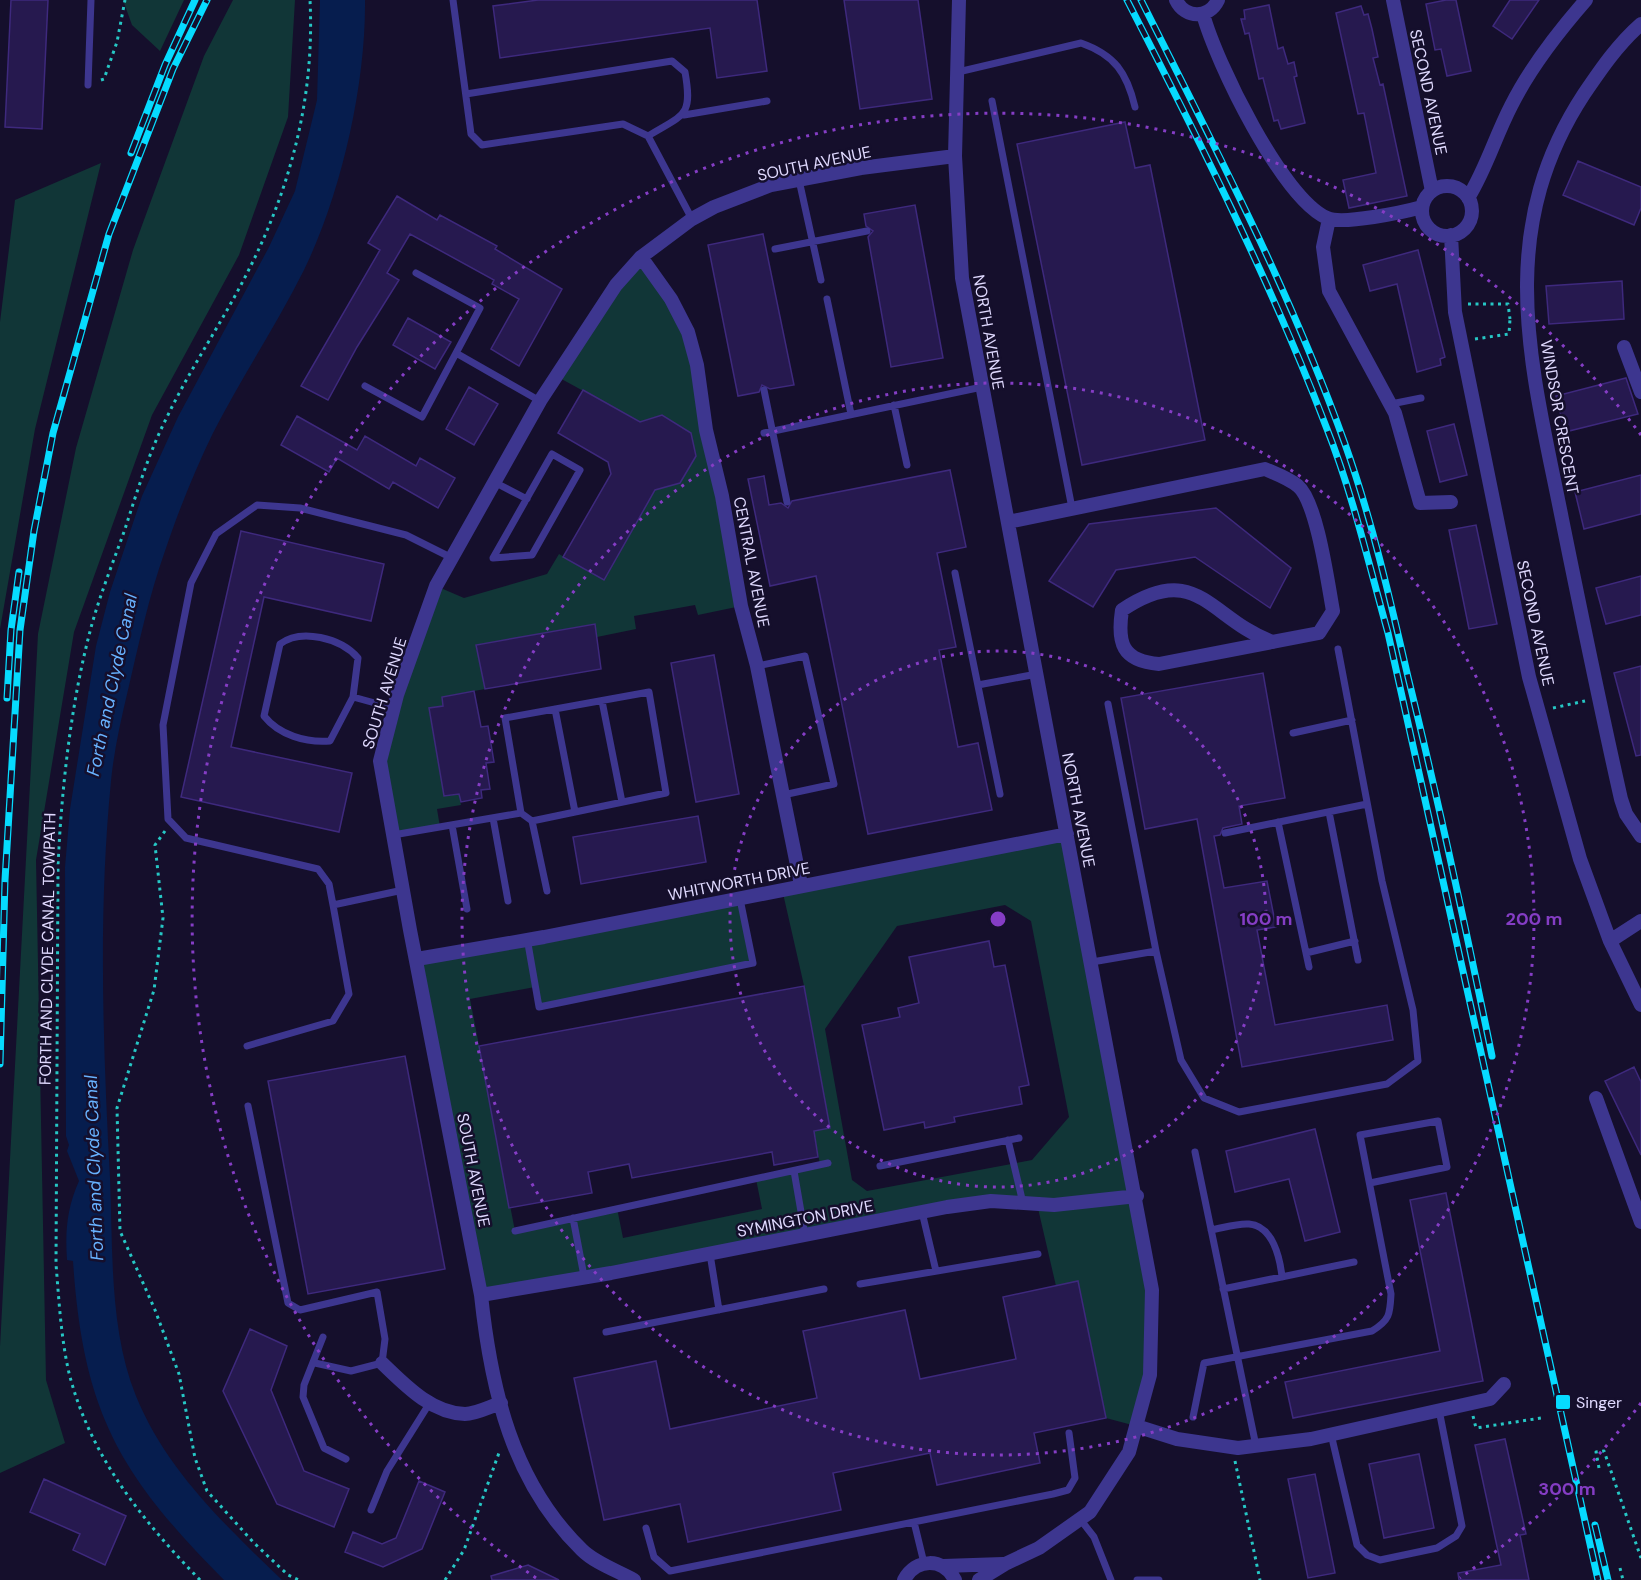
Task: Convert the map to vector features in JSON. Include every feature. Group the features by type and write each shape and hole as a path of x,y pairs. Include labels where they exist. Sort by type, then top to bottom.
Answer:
{"street":[{"name":"NORTH AVENUE","path":"959,0 955,156 962,278 1137,1196 1152,1290 1150,1376 1129,1452 1090,1512 1039,1548 1005,1564 979,1580"},
{"path":"1176,0 1181,8 1190,14 1203,14 1215,6 1218,0"},
{"name":"SECOND AVENUE","path":"1393,0 1432,191"},
{"path":"1468,198 1481,178 1511,105 1556,35 1586,0"},
{"path":"1203,14 1217,57 1285,180 1306,204 1329,219 1388,215 1422,207"},
{"name":"WINDSOR CRESCENT","path":"1641,24 1608,59 1563,126 1548,169 1528,242 1527,317 1530,355 1599,699 1621,799 1626,814 1641,836"},
{"name":"SOUTH AVENUE","path":"634,1580 583,1552 537,1497 507,1430 484,1325 481,1295 380,761 393,708 436,586 450,557 540,401 616,285 641,257 693,219 714,207 771,185 861,168 955,156"},
{"path":"1443,187 1454,188 1468,198 1471,208 1469,221 1462,230 1443,236 1431,231 1424,220 1422,207 1432,191 1443,187"},
{"path":"1329,219 1323,247 1329,291 1391,404 1409,459 1420,503 1451,502"},
{"name":"SECOND AVENUE","path":"1451,235 1455,304 1461,340 1530,677 1580,859 1610,941 1641,1005"},
{"name":"CENTRAL AVENUE","path":"641,257 671,299 688,332 697,365 706,430 722,496 741,606 757,666 801,885"},
{"path":"1624,347 1641,392"},
{"path":"1008,522 1264,470 1282,476 1300,487 1310,504 1315,523 1333,611 1319,633 1273,642 1159,664 1140,662 1127,652 1118,633 1122,609 1142,597 1178,589 1196,593 1252,635 1273,642"},
{"name":"WHITWORTH DRIVE","path":"417,959 1067,834"},
{"path":"1610,941 1641,921"},
{"path":"1596,1098 1641,1222"},
{"name":"SYMINGTON DRIVE","path":"481,1295 611,1273 922,1212 991,1201 1054,1205 1137,1196"},
{"path":"382,1363 429,1404 466,1414 501,1403"},
{"path":"1136,1426 1176,1439 1233,1448 1256,1446 1331,1434 1490,1399 1504,1384"},
{"name":"NORTH AVENUE","path":"924,1563 943,1566 1005,1564"},
{"path":"891,1580 906,1576 924,1563"},
{"path":"943,1566 955,1580"}],"lane":[{"path":"88,85 91,0"},
{"path":"453,0 471,134 482,145 623,124 648,136 693,219"},
{"path":"958,72 1081,43 1114,62 1125,74 1135,107"},
{"path":"466,94 672,61 685,72 690,99 684,115"},
{"path":"648,136 684,115 766,101"},
{"path":"992,101 1072,508"},
{"path":"799,180 821,280"},
{"path":"775,249 867,231"},
{"path":"365,386 422,417 480,308 416,273"},
{"path":"827,299 851,414"},
{"path":"456,353 540,401"},
{"path":"764,433 982,387"},
{"path":"764,390 788,502"},
{"path":"1391,404 1421,398"},
{"path":"894,405 907,465"},
{"path":"552,454 580,470 532,555 493,558 527,499 552,454"},
{"path":"494,482 527,499"},
{"path":"247,1046 333,1021 348,994 329,884 318,869 186,838 168,819 163,725 191,583 216,534 257,505 300,508 406,535 450,557"},
{"path":"955,573 1000,794"},
{"path":"305,634 349,648 358,658 353,697 330,741 316,742 274,729 264,716 280,644 290,637 305,634"},
{"path":"1108,704 1156,951 1181,1060 1204,1098 1239,1112 1387,1084 1418,1061 1413,1011 1382,881 1338,649"},
{"path":"757,666 805,656 834,784 783,795"},
{"path":"978,685 1037,674"},
{"path":"532,821 666,793 649,692 505,718 521,813 532,821 547,891"},
{"path":"353,697 393,708"},
{"path":"602,701 622,802"},
{"path":"555,710 575,812"},
{"path":"1293,733 1352,720"},
{"path":"1225,833 1367,804"},
{"path":"1329,812 1358,960"},
{"path":"393,835 521,813"},
{"path":"493,818 508,901"},
{"path":"1278,822 1309,967"},
{"path":"452,825 467,909"},
{"path":"333,905 403,890"},
{"path":"527,938 539,1007 753,963 740,897"},
{"path":"1306,953 1355,941"},
{"path":"1092,962 1156,951"},
{"path":"248,1106 288,1303 300,1310 377,1292 385,1339 382,1363 351,1371 315,1363"},
{"path":"1193,1417 1204,1363 1372,1331 1385,1323 1391,1294 1360,1135 1438,1121 1447,1167 1370,1183"},
{"path":"880,1166 1019,1138"},
{"path":"1008,1140 1023,1203"},
{"path":"1195,1152 1256,1446"},
{"path":"515,1231 828,1163"},
{"path":"794,1171 805,1235"},
{"path":"922,1212 936,1271"},
{"path":"573,1218 584,1276"},
{"path":"1211,1230 1251,1224 1260,1229 1278,1250 1282,1277"},
{"path":"710,1254 719,1310"},
{"path":"860,1284 1038,1254"},
{"path":"1223,1289 1354,1262"},
{"path":"606,1332 824,1289"},
{"path":"323,1337 315,1363 304,1385 303,1397 324,1448 346,1459"},
{"path":"371,1510 387,1471 429,1404"},
{"path":"1331,1434 1357,1545 1367,1555 1380,1560 1437,1548 1456,1536 1462,1526 1439,1410"},
{"path":"646,1528 654,1557 670,1571 1068,1490 1075,1478 1069,1434"},
{"path":"1080,1519 1094,1537 1111,1580"},
{"path":"914,1522 924,1563"},
{"path":"1137,1580 1159,1580"}],"path":[{"path":"88,85 104,79 117,42 125,0"},
{"name":"FORTH AND CLYDE CANAL TOWPATH","path":"200,1580 121,1489 81,1413 67,1363 56,1264 60,810 80,681 92,624 138,491 166,418 243,281 288,177 301,129 309,68 310,0"},
{"path":"1455,304 1508,304 1509,334 1461,340"},
{"path":"1510,319 1527,317"},
{"path":"1539,711 1599,699"},
{"path":"171,822 155,845 163,918 154,990 117,1108 120,1231 155,1310 179,1374 195,1458 207,1491 262,1551 288,1575 299,1580"},
{"path":"1471,1403 1476,1428 1541,1418"},
{"path":"445,1580 464,1550 507,1430"},
{"path":"1233,1448 1260,1580"},
{"path":"1599,1468 1596,1452 1604,1451 1641,1558"},
{"path":"1620,1568 1623,1580"}],"green space":[{"path":"123,0 184,0 160,51 132,25"},
{"path":"233,0 295,0 288,117 239,255 152,415 74,632 36,860 46,1380 65,1443 0,1473 0,1347 38,634 76,448 133,250 204,56"},
{"path":"101,163 35,429 0,629 0,322 15,200"},
{"path":"641,257 688,332 741,606 698,615 695,605 634,616 636,629 597,637 595,624 477,645 485,689 442,697 443,706 429,708 444,796 459,794 461,805 437,809 440,827 393,835 380,761 436,586 464,598 547,574 559,554 604,580 655,490 680,483 696,456 691,433 662,416 640,422 556,376"},
{"path":"1067,834 1152,1290 1150,1375 1136,1426 1106,1418 1078,1282 1056,1286 1037,1204 991,1201 481,1295 417,959 740,897 753,963 539,1007 535,987 470,999 515,1231 617,1208 623,1238 762,1209 756,1179 820,1165 814,1131 830,1128 805,990 782,889","holes":["1005,905 1031,921 1069,1117 1032,1160 867,1191 852,1180 825,1029 897,926"]}],"water":[{"name":"Forth and Clyde Canal","path":"320,0 365,0 361,67 349,138 329,208 304,270 213,433 181,506 159,568 140,637 116,746 112,769 104,880 105,1079 112,1261 121,1344 136,1396 164,1448 219,1518 282,1580 224,1580 158,1507 133,1472 113,1437 97,1400 86,1360 78,1314 73,1261 67,1260 66,1249 69,1210 79,1181 67,1151 69,1145 66,1136 65,867 70,809 96,646 110,592 142,496 178,417 269,247 295,191 317,100"}],"building":[{"path":"11,0 48,0 42,129 5,127"},
{"path":"538,0 757,0 767,71 717,78 710,28 500,58 493,6"},
{"path":"844,0 918,0 932,99 860,109"},
{"path":"1456,0 1471,71 1447,76 1441,49 1435,50 1426,4"},
{"path":"1510,0 1539,0 1512,39 1493,26"},
{"path":"1269,5 1278,49 1283,47 1288,64 1294,62 1297,76 1294,77 1305,123 1281,129 1278,120 1274,121 1263,78 1259,79 1249,33 1245,34 1241,19 1245,19 1244,10"},
{"path":"1361,6 1364,15 1368,14 1372,29 1378,57 1373,58 1380,85 1383,84 1407,196 1349,208 1343,180 1376,173 1364,113 1358,114 1336,13"},
{"path":"1125,122 1135,168 1150,165 1205,440 1082,465 1017,144"},
{"path":"1578,161 1641,187 1641,208 1634,225 1563,195"},
{"path":"397,196 437,220 440,215 497,246 495,249 562,289 519,366 491,349 519,299 492,284 494,280 410,234 387,273 399,280 357,347 328,400 301,386 380,250 368,243"},
{"path":"915,205 943,358 891,367 868,237 873,231 866,226 864,214"},
{"path":"763,234 794,385 770,389 762,385 759,392 738,396 708,245"},
{"path":"1418,250 1445,357 1440,359 1441,365 1417,372 1397,284 1370,291 1363,265"},
{"path":"1622,281 1624,319 1549,324 1546,286"},
{"path":"408,318 451,342 435,369 393,345"},
{"path":"1626,378 1638,414 1565,432 1556,396"},
{"path":"469,387 498,404 474,445 446,429"},
{"path":"583,390 640,422 662,415 691,433 696,456 680,483 655,490 604,580 563,557 611,474 608,462 558,433"},
{"path":"297,416 357,450 365,436 416,466 420,458 455,478 438,508 393,482 389,489 337,458 329,472 281,445"},
{"path":"1454,424 1467,475 1440,482 1427,431"},
{"path":"950,470 966,547 937,553 956,647 939,650 958,747 978,743 992,810 868,834 816,576 770,586 748,479 764,476 769,505 781,503 788,508 792,501"},
{"path":"1641,475 1641,514 1584,529 1575,492"},
{"path":"1216,508 1291,568 1270,608 1195,557 1116,570 1093,607 1049,581 1089,524"},
{"path":"1476,525 1497,624 1469,629 1449,530"},
{"path":"241,531 384,564 371,621 264,597 231,747 352,773 339,832 181,797"},
{"path":"1641,576 1641,615 1606,624 1596,588"},
{"path":"595,624 601,669 485,689 476,645"},
{"path":"714,655 739,794 696,802 671,663"},
{"path":"1641,666 1641,755 1636,756 1614,673"},
{"path":"1263,673 1285,798 1239,806 1242,824 1223,828 1220,835 1214,836 1224,888 1267,881 1276,927 1257,930 1275,1025 1387,1005 1393,1040 1242,1067 1197,819 1145,829 1121,698"},
{"path":"474,691 481,727 488,726 494,762 486,763 490,789 481,790 482,798 461,802 459,794 444,796 429,708 443,706 442,697"},
{"path":"698,816 706,862 581,884 573,837"},
{"path":"989,941 994,967 1005,965 1029,1085 1019,1087 1022,1104 954,1117 955,1122 925,1128 924,1122 884,1130 862,1025 900,1017 898,1008 919,1003 909,957"},
{"path":"804,986 830,1128 814,1131 818,1157 774,1165 772,1152 632,1178 629,1164 588,1172 592,1193 509,1208 479,1046"},
{"path":"405,1056 445,1269 308,1294 268,1081"},
{"path":"1634,1067 1641,1082 1641,1155 1605,1081"},
{"path":"1315,1129 1340,1232 1305,1241 1289,1179 1235,1192 1226,1151"},
{"path":"1446,1193 1483,1381 1293,1418 1285,1382 1440,1351 1410,1200"},
{"path":"1078,1281 1106,1418 1034,1433 1040,1463 937,1485 930,1453 833,1473 841,1510 688,1542 680,1504 604,1520 574,1378 656,1361 670,1429 817,1398 803,1331 905,1310 920,1379 1016,1359 1003,1297"},
{"path":"250,1329 287,1346 271,1390 304,1471 349,1489 334,1527 277,1504 223,1391"},
{"path":"1505,1439 1526,1534 1520,1535 1529,1580 1459,1580 1458,1573 1501,1565 1475,1445"},
{"path":"1419,1454 1434,1528 1384,1538 1369,1464"},
{"path":"1315,1474 1335,1573 1308,1578 1288,1479"},
{"path":"44,1479 126,1516 105,1565 73,1550 80,1534 30,1512"},
{"path":"419,1481 445,1492 422,1549 383,1567 345,1552 353,1532 382,1544 396,1538"},
{"path":"528,1565 559,1580 492,1580 491,1576"}],"railway":[{"path":"131,153 165,65 195,0"},
{"path":"0,1064 5,880 20,630 34,531 53,433 109,234 173,69 207,0"},
{"path":"1127,0 1258,266 1305,374 1353,505 1388,633 1598,1580"},
{"path":"1141,0 1276,274 1323,387 1355,473 1380,560 1419,724 1492,1056"},
{"path":"7,698 11,630 19,572"},
{"path":"1595,1525 1608,1580"}],"place":[{"name":"Singer","path":"1563,1402"}]}
